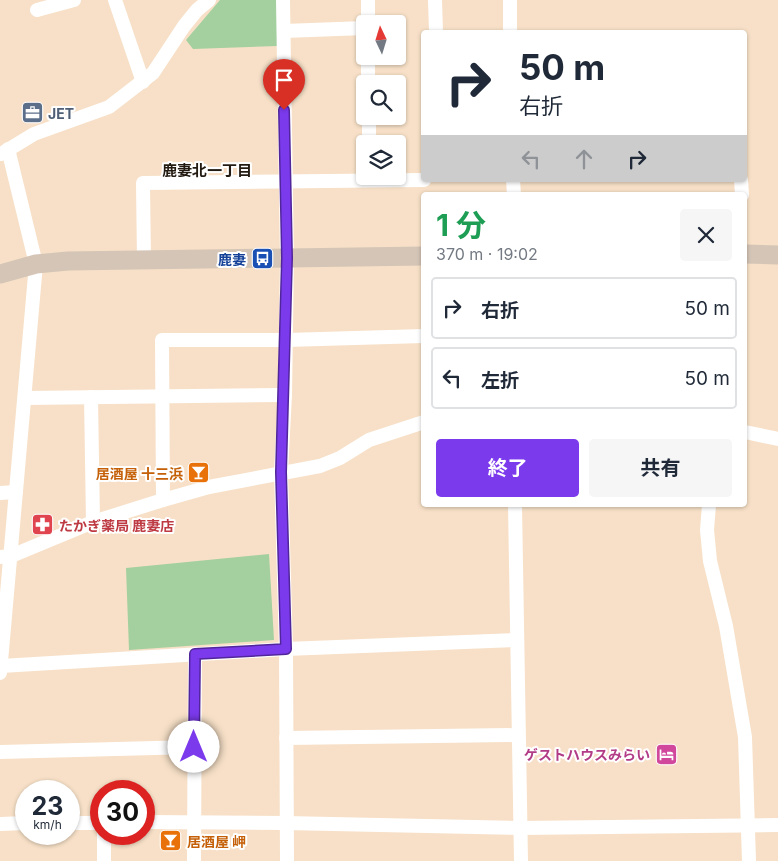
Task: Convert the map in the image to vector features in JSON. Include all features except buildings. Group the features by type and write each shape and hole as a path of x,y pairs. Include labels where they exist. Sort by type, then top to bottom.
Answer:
{"street":[{"path":"37,10 74,0"},
{"path":"115,0 143,82"},
{"path":"209,0 197,10 184,26 153,73 143,82 109,107 34,134 4,152 36,264 16,492 6,556 0,670 195,654 516,640"},
{"path":"283,0 287,258 285,395 281,472 286,649 287,861"},
{"path":"368,0 368,15"},
{"path":"436,0 436,30"},
{"path":"510,0 510,30"},
{"path":"284,31 356,28"},
{"path":"144,260 143,183 285,182 356,179"},
{"path":"406,179 421,180"},
{"path":"747,254 778,254"},
{"path":"0,274 36,264 68,261 421,256"},
{"path":"163,500 162,340 286,340 421,336"},
{"path":"25,398 285,395"},
{"path":"91,397 93,522"},
{"path":"6,556 93,522 163,500 209,487 320,466 340,458 370,440 421,423"},
{"path":"747,432 778,439"},
{"path":"0,493 16,492"},
{"path":"515,507 521,861"},
{"path":"709,507 707,530 710,561 726,626 745,737 749,861"},
{"path":"194,861 195,654"},
{"path":"286,738 518,736"},
{"path":"0,752 194,747"},
{"path":"155,822 520,828 778,824"},
{"path":"0,824 15,824"},
{"path":"104,845 104,861"}],"green space":[{"path":"220,0 277,0 278,46 193,49 186,40"},
{"path":"269,554 274,640 129,650 126,568"}],"place":[{"name":"JET","path":"32,113"},
{"name":"鹿妻","path":"262,259"},
{"name":"居酒屋 十三浜","path":"199,473"},
{"name":"たかぎ薬局 鹿妻店","path":"43,525"},
{"name":"ゲストハウスみらい","path":"666,754"},
{"name":"居酒屋 岬","path":"171,841"}],"district":[{"name":"鹿妻北一丁目","path":"207,170"}],"route":[{"path":"194,747 195,654 286,649 281,472 285,395 287,258 284,110"}]}
